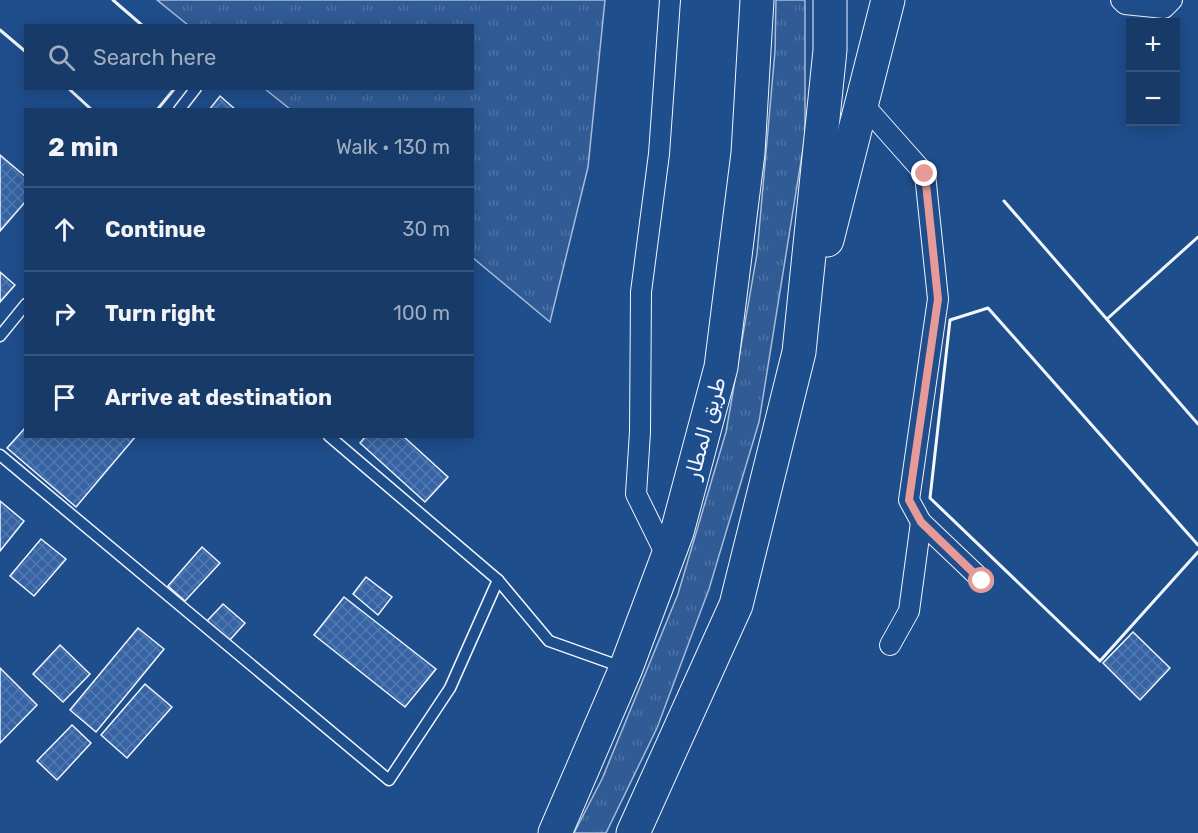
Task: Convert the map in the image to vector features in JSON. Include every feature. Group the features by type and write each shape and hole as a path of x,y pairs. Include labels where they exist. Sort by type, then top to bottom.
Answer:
{"highway":[{"name":"طريق المطار","path":"555,833 626,668 677,532 721,367 748,153 757,0"},
{"path":"799,352 830,50 830,0"},
{"path":"633,833 736,605 888,0"}],"street":[{"path":"668,557 636,494 640,432 641,292 659,154 670,0"},
{"path":"1121,0 1125,4 1164,8 1172,0"},
{"path":"862,104 925,174 938,299 909,500 921,522 982,581"},
{"path":"890,645 909,611 921,522"}],"lane":[{"path":"181,108 194,90"},
{"path":"0,336 24,306"},
{"path":"331,438 498,580 549,641 626,668"},
{"path":"0,455 389,780 450,688 498,580"}],"green space":[{"path":"157,0 605,0 588,167 550,322 474,259 474,108 289,108 266,90 474,90 474,24 187,24"},
{"path":"776,0 805,0 805,136 759,422 709,589 657,728 606,833 574,833 602,779 678,594 726,432 757,254 775,51"}],"building":[{"path":"220,96 234,108 211,108"},
{"path":"0,155 24,175 24,203 0,231"},
{"path":"0,272 15,285 0,302"},
{"path":"24,429 24,438 134,438 76,507 7,448"},
{"path":"364,438 405,438 448,477 425,502 360,443"},
{"path":"0,501 24,521 0,551"},
{"path":"41,539 66,559 34,596 10,576"},
{"path":"202,547 220,563 185,601 168,586"},
{"path":"366,577 392,597 378,615 353,594"},
{"path":"344,597 436,669 405,707 314,635"},
{"path":"223,604 245,623 229,641 207,621"},
{"path":"138,628 164,649 96,732 70,710"},
{"path":"1133,632 1170,668 1140,700 1103,663"},
{"path":"60,645 90,674 63,702 33,674"},
{"path":"0,668 37,705 0,743"},
{"path":"145,684 172,707 127,758 101,735"},
{"path":"72,725 91,743 57,780 37,761"}],"wall":[{"path":"113,0 141,24"},
{"path":"0,30 24,50"},
{"path":"70,90 90,108"},
{"path":"159,108 173,90"},
{"path":"1004,201 1198,424"},
{"path":"1107,319 1198,237"},
{"path":"1198,545 988,308 950,320 930,498 1100,661 1198,552"}],"route":[{"path":"925,174 938,299 909,500 921,522 982,581"}]}
